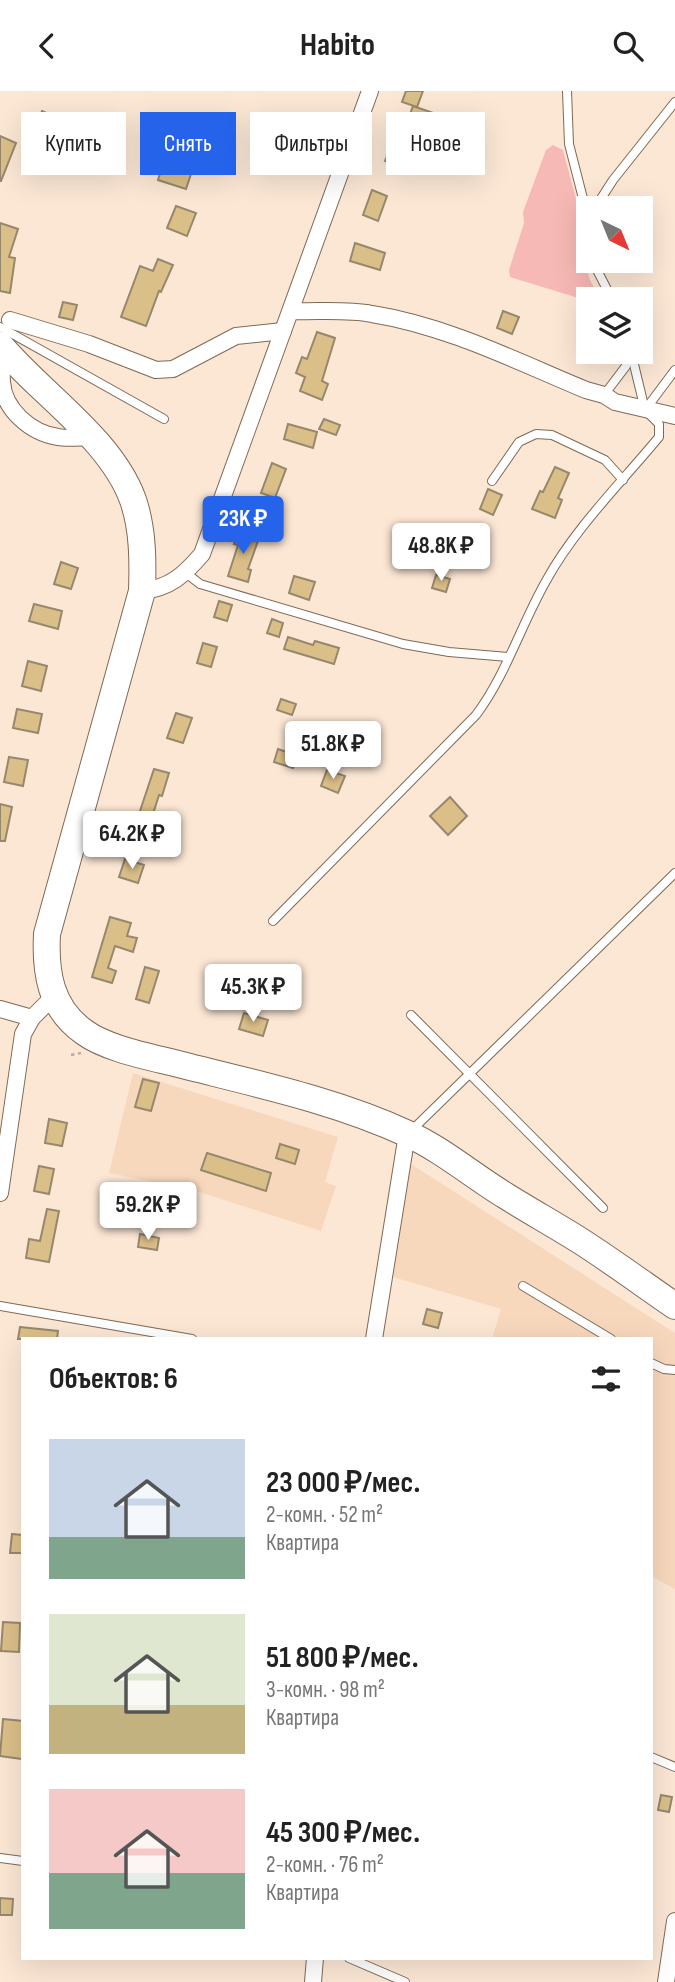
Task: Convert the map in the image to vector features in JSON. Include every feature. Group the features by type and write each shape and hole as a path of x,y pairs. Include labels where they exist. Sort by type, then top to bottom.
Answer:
{"main road":[{"path":"2,328 119,473 132,499 140,532 142,591 47,934 45,963 53,997 71,1021 95,1039 283,1091 407,1134 433,1147 505,1196 580,1240 675,1306"}],"street":[{"path":"142,591 157,589 174,582 186,573 202,554 370,91"},
{"path":"291,311 368,313 399,319 446,332 604,395 615,402 675,416"},
{"path":"91,437 57,437 37,430 19,419 4,404 2,328 89,344 156,370 182,366 236,336 283,331"},
{"path":"0,1193 23,1034 32,1018 53,997"},
{"path":"0,1009 32,1018"},
{"path":"374,1337 407,1134"},
{"path":"666,1982 675,1921"},
{"path":"313,1982 314,1960"}],"lane":[{"path":"567,91 569,143 582,196"},
{"path":"603,196 675,102"},
{"path":"2,328 164,419"},
{"path":"604,395 627,364"},
{"path":"273,921 476,715 491,694 546,582 564,552 659,437 659,424 645,410 633,364"},
{"path":"645,410 675,370"},
{"path":"492,481 519,442 536,434 552,435 605,460 623,481"},
{"path":"186,573 200,584 403,644 449,652 508,657"},
{"path":"407,1134 675,873"},
{"path":"411,1015 603,1208"},
{"path":"523,1286 608,1337"},
{"path":"0,1306 180,1337"},
{"path":"653,1364 675,1370"},
{"path":"653,1758 675,1767"},
{"path":"0,1858 21,1861"},
{"path":"354,1960 405,1982"}],"path":[{"path":"71,1055 81,1053"}],"shaded area":[{"path":"553,145 563,150 576,199 576,273 588,273 594,287 576,287 576,297 510,277 509,270 524,223 523,212 546,150"},
{"path":"133,1073 338,1137 325,1182 336,1186 321,1231 193,1190 109,1173"},
{"path":"411,1164 675,1333 675,1589 653,1577 653,1337 493,1337 501,1309 393,1277"}],"building":[{"path":"406,91 423,91 417,107 402,102"},
{"path":"413,106 430,112 411,112"},
{"path":"0,136 16,143 1,181 0,181"},
{"path":"160,175 191,175 186,189 158,180"},
{"path":"372,190 387,196 378,221 363,215"},
{"path":"176,206 196,213 187,236 167,228"},
{"path":"0,223 18,229 9,257 15,258 10,293 0,291"},
{"path":"355,243 385,253 380,270 350,261"},
{"path":"158,259 173,265 161,292 159,291 146,326 121,317 140,266 153,271"},
{"path":"63,302 77,305 73,320 59,317"},
{"path":"503,311 519,317 512,334 497,328"},
{"path":"317,332 335,338 322,381 328,384 322,400 300,391 305,377 296,373 302,357 307,359"},
{"path":"324,419 340,425 336,435 319,429"},
{"path":"288,424 317,432 313,448 284,439"},
{"path":"272,463 286,469 275,498 261,493"},
{"path":"555,467 569,473 558,498 562,500 555,518 532,509"},
{"path":"488,489 502,495 493,515 480,509"},
{"path":"239,531 259,538 248,569 251,570 248,582 228,576 238,545 234,544"},
{"path":"61,562 78,568 71,589 54,584"},
{"path":"436,575 450,579 446,592 432,588"},
{"path":"294,576 315,582 309,600 289,593"},
{"path":"219,601 232,605 227,621 214,617"},
{"path":"34,604 62,611 58,629 29,621"},
{"path":"272,619 283,623 279,637 267,633"},
{"path":"288,637 313,645 315,641 339,648 334,664 284,649"},
{"path":"203,643 217,647 211,667 197,663"},
{"path":"28,661 47,666 41,691 22,686"},
{"path":"281,699 296,704 292,715 277,710"},
{"path":"17,709 42,714 38,733 13,728"},
{"path":"176,713 192,718 183,743 167,738"},
{"path":"278,749 298,756 293,768 274,762"},
{"path":"9,757 28,760 23,786 4,782"},
{"path":"154,769 169,773 147,833 134,829"},
{"path":"327,770 345,776 338,793 321,786"},
{"path":"450,797 467,816 448,835 430,816"},
{"path":"0,804 12,807 5,841 0,841"},
{"path":"125,859 144,865 138,883 119,877"},
{"path":"110,917 131,923 127,936 137,938 133,952 115,946 108,968 116,971 112,983 92,977"},
{"path":"145,967 159,971 149,1003 136,999"},
{"path":"244,1013 268,1020 263,1036 239,1029"},
{"path":"143,1079 159,1083 151,1111 135,1107"},
{"path":"49,1119 67,1123 62,1146 45,1143"},
{"path":"280,1144 299,1150 295,1164 276,1158"},
{"path":"207,1153 271,1173 266,1191 201,1170"},
{"path":"39,1166 54,1169 49,1194 34,1191"},
{"path":"47,1209 59,1211 49,1262 26,1258 29,1239 40,1241"},
{"path":"140,1234 159,1238 157,1250 138,1247"},
{"path":"427,1309 442,1313 438,1328 423,1324"},
{"path":"20,1327 58,1331 57,1337 18,1339"},
{"path":"12,1534 21,1535 21,1553 10,1553"},
{"path":"3,1622 20,1623 19,1652 1,1651"},
{"path":"3,1719 21,1721 21,1759 0,1756"},
{"path":"661,1795 672,1797 669,1812 658,1810"},
{"path":"0,1898 13,1899 12,1915 0,1915"}]}
